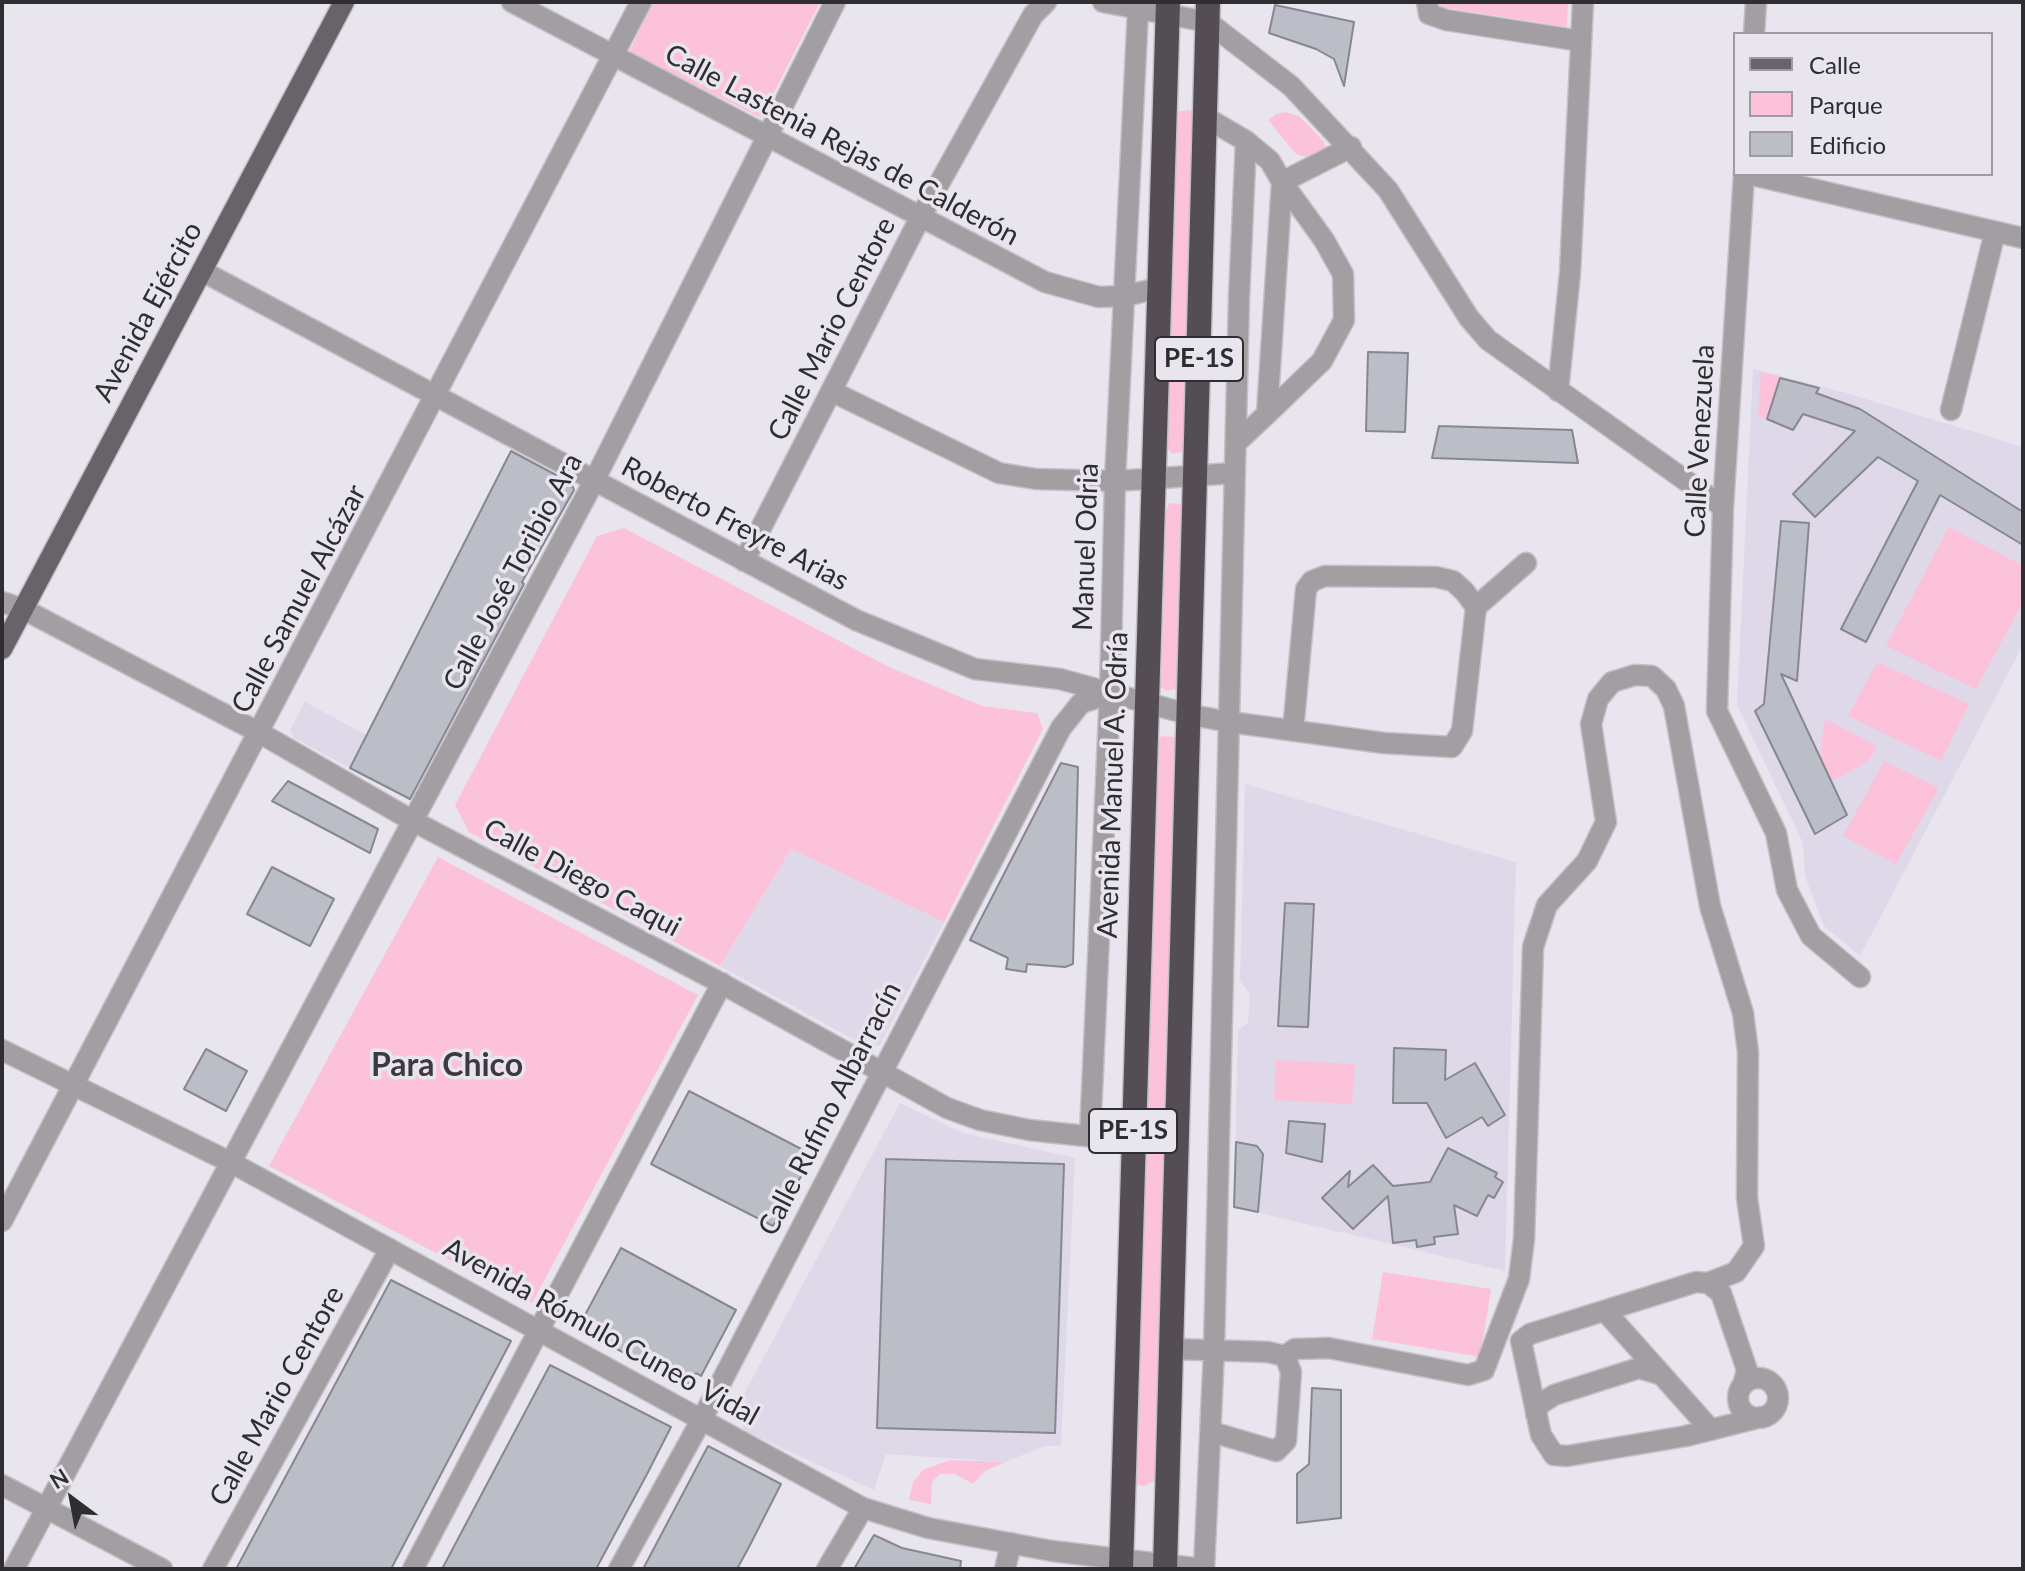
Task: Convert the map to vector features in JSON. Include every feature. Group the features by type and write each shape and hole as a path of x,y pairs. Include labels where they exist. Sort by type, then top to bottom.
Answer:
{"highway":[{"name":"Avenida Manuel A. Odría","path":"1121,1564 1168,8"},
{"name":"PE-1S","path":"1165,1567 1191,715 1208,12"}],"main road":[{"name":"Avenida Ejército","path":"2,649 344,2"}],"street":[{"name":"Calle Lastenia Rejas de Calderón","path":"512,2 1045,282 1099,297 1125,296 1158,288"},
{"name":"Calle Samuel Alcázar","path":"2,1221 615,57 641,2"},
{"name":"Calle José Toribio Ara","path":"14,1569 594,481 835,2"},
{"name":"Calle Mario Centore","path":"744,561 921,216 1033,15 1046,2"},
{"path":"1103,2 1138,9 1208,12 1291,86 1351,147 1395,201 1469,318 1488,340 1723,507"},
{"path":"1558,391 1570,273 1583,2"},
{"path":"1754,32 1756,2"},
{"path":"1428,8 1446,20 1581,41"},
{"name":"Manuel Odria","path":"1090,1135 1110,694 1115,481 1138,9"},
{"path":"1205,117 1246,141 1270,161 1324,240 1343,274 1344,320 1322,361 1236,443"},
{"path":"1204,1569 1212,1432 1246,141"},
{"path":"1282,182 1351,147"},
{"name":"Calle Venezuela","path":"1746,176 1723,507 1717,711 1776,833 1787,890 1811,936 1860,977"},
{"path":"1755,176 2023,238"},
{"path":"1267,414 1282,182"},
{"path":"1951,410 1995,232"},
{"name":"Roberto Freyre Arias","path":"202,271 856,620 945,659 1009,675 1060,679 1191,715 1230,722 1384,743 1452,747 1457,744 1462,731 1476,607"},
{"path":"831,391 999,473 1036,479 1115,481 1235,473"},
{"path":"1293,731 1306,589 1312,581 1325,576 1436,577 1453,581 1476,607 1526,563"},
{"name":"Calle Diego Caqui","path":"2,602 23,609 260,733 413,821 722,983 879,1073 980,1120 1133,1141"},
{"path":"1171,1349 1268,1352 1285,1356 1295,1349 1329,1348 1476,1374 1484,1370 1519,1279 1524,1239 1533,947 1547,905 1587,861 1606,822 1591,724 1598,699 1612,682 1635,675 1652,676 1666,689 1674,706 1710,906 1743,1013 1748,1052 1747,1198 1754,1246 1736,1272 1708,1283 1696,1282 1530,1334 1521,1341"},
{"name":"Calle Rufino Albarracín","path":"619,1569 702,1419 879,1073 1061,728 1081,703 1110,694"},
{"path":"413,1569 722,983"},
{"name":"Avenida Rómulo Cuneo Vidal","path":"2,1050 232,1163 863,1508 928,1528 1011,1543 1082,1562 1204,1569"},
{"name":"Calle Mario Centore","path":"213,1569 390,1249"},
{"path":"1708,1283 1721,1293 1750,1378 1738,1399 1739,1416"},
{"path":"1605,1311 1641,1361 1662,1375 1711,1430"},
{"path":"1505,1315 1521,1341 1536,1414 1547,1448 1554,1455 1567,1456 1711,1430 1739,1416 1761,1417 1772,1411 1777,1393 1770,1382 1750,1378"},
{"path":"1212,1432 1276,1451 1286,1441 1291,1372 1285,1356"},
{"path":"1536,1414 1539,1405 1554,1395 1641,1361"},
{"path":"1529,1385 1537,1393 1554,1395"},
{"path":"2,1485 162,1569"},
{"path":"827,1569 863,1508"},
{"path":"1005,1569 1011,1543"}],"shaded area":[{"path":"1753,369 1843,392 2023,447 2023,645 1860,956 1824,926 1805,876 1803,843 1737,705"},
{"path":"305,702 366,735 350,768 294,738 290,730"},
{"path":"1245,784 1516,862 1505,1271 1234,1207 1238,1030 1248,1023 1250,994 1240,981"},
{"path":"791,849 944,922 880,1045 869,1048 720,966"},
{"path":"900,1103 963,1133 1075,1158 1061,1446 1045,1446 1005,1462 886,1454 874,1490 744,1431 736,1409"}],"green space":[{"path":"653,2 820,2 761,118 629,52"},
{"path":"1441,2 1568,2 1567,27 1440,7"},
{"path":"1190,110 1195,119 1187,451 1173,454 1168,449 1174,112"},
{"path":"1286,112 1300,117 1324,142 1326,149 1311,159 1296,154 1268,120"},
{"path":"1761,372 1780,376 1767,419 1758,417"},
{"path":"1170,503 1183,504 1178,688 1166,691 1161,687 1166,509"},
{"path":"1949,527 2023,566 2023,602 1976,689 1886,646"},
{"path":"624,528 889,667 982,706 1037,713 1043,729 944,922 791,849 720,966 469,832 455,805 597,536"},
{"path":"1877,662 1969,704 1941,761 1848,716"},
{"path":"1825,719 1877,746 1867,762 1832,781 1820,756"},
{"path":"1162,736 1174,737 1180,743 1158,1479 1145,1486 1135,1485 1155,742"},
{"path":"1884,761 1939,788 1896,864 1843,836"},
{"path":"438,857 698,995 532,1303 269,1166"},
{"path":"1276,1060 1355,1064 1352,1104 1274,1100"},
{"path":"1383,1272 1491,1289 1480,1357 1372,1339"},
{"path":"950,1460 1005,1462 985,1471 973,1484 955,1474 940,1474 932,1482 931,1504 909,1500 913,1482 923,1470"}],"building":[{"path":"1275,5 1354,22 1344,86 1334,59 1316,49 1269,33"},
{"path":"1368,352 1408,353 1405,432 1366,431"},
{"path":"1780,378 1819,388 1816,393 1860,409 2023,512 2023,545 1940,495 1866,642 1841,629 1918,481 1878,457 1815,517 1793,494 1855,431 1803,414 1793,430 1767,419"},
{"path":"1439,426 1572,430 1578,463 1432,458"},
{"path":"511,451 571,483 574,490 522,582 524,584 410,799 350,768"},
{"path":"1781,521 1809,523 1797,681 1781,674 1847,815 1815,834 1755,711 1764,704"},
{"path":"1061,763 1078,767 1073,964 1065,967 1027,964 1026,972 1006,969 1008,958 970,940"},
{"path":"288,781 378,829 370,853 272,801"},
{"path":"272,867 334,899 310,946 247,914"},
{"path":"1285,903 1314,904 1308,1027 1278,1026"},
{"path":"1394,1048 1446,1050 1445,1080 1475,1063 1505,1115 1488,1126 1482,1117 1446,1138 1427,1103 1393,1103"},
{"path":"206,1049 247,1071 226,1111 184,1089"},
{"path":"689,1091 813,1155 773,1226 651,1164"},
{"path":"1289,1121 1325,1124 1322,1162 1286,1153"},
{"path":"1236,1142 1257,1146 1263,1154 1258,1212 1234,1207"},
{"path":"1448,1148 1497,1173 1495,1177 1503,1182 1494,1198 1488,1195 1477,1216 1454,1205 1458,1234 1434,1237 1435,1244 1417,1247 1416,1240 1393,1243 1388,1196 1353,1229 1322,1198 1350,1171 1348,1187 1373,1165 1393,1186 1430,1182"},
{"path":"886,1159 1064,1164 1055,1433 877,1428"},
{"path":"621,1248 736,1310 701,1376 696,1373 690,1384 680,1379 678,1382 578,1328"},
{"path":"391,1280 511,1341 391,1569 236,1569"},
{"path":"550,1365 671,1427 646,1476 596,1569 442,1569"},
{"path":"1312,1388 1341,1390 1341,1518 1297,1523 1297,1474 1309,1464"},
{"path":"708,1446 781,1484 749,1547 737,1569 643,1569"},
{"path":"874,1535 902,1548 961,1561 960,1569 854,1569"}],"district":[{"name":"Para Chico","path":"447,1066"}]}
